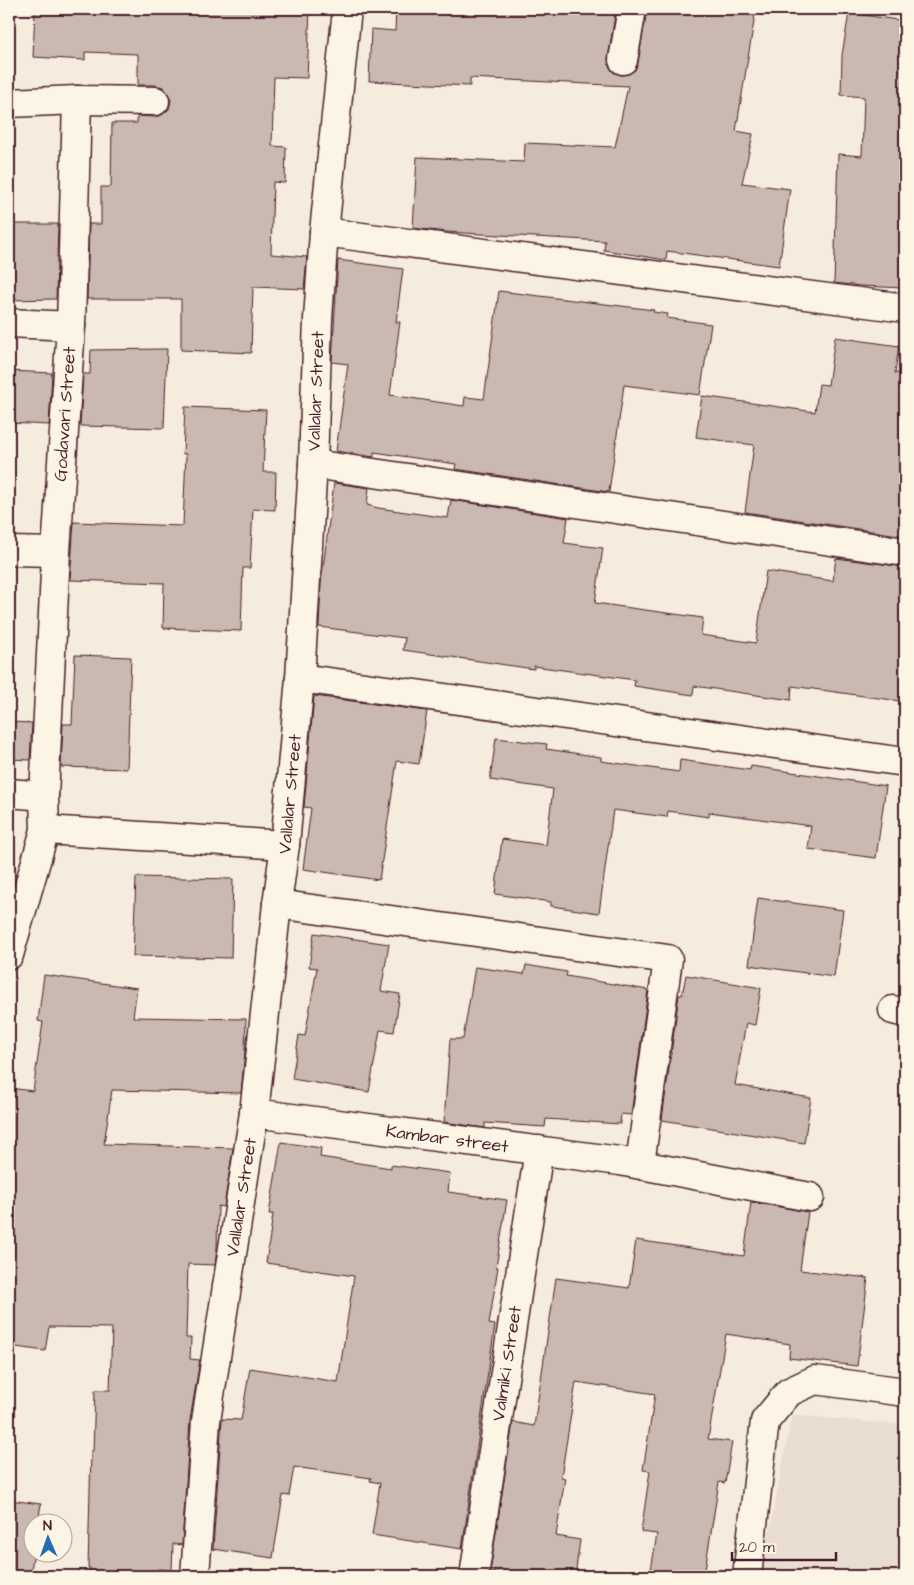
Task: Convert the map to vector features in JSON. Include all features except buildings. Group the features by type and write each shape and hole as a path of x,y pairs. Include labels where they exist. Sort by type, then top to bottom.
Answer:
{"street":[{"name":"Vallalar Street","path":"195,1576 206,1421 254,1112 285,845 300,678 324,232 346,9"},
{"path":"623,60 632,9"},
{"path":"9,103 77,100 155,101"},
{"name":"Godavari Street","path":"9,955 45,830 44,796 56,552 72,326 77,100"},
{"path":"324,232 905,308"},
{"path":"9,323 72,326"},
{"path":"313,464 905,552"},
{"path":"9,551 56,552"},
{"path":"300,678 905,762"},
{"path":"9,793 44,796"},
{"path":"45,830 285,845"},
{"path":"277,904 668,959 640,1164"},
{"name":"Kambar street","path":"254,1112 640,1164 810,1197"},
{"name":"Valmiki Street","path":"474,1576 539,1150"},
{"path":"747,1576 764,1420 789,1392 815,1380 905,1392"}],"shaded area":[{"path":"792,1415 905,1425 905,1576 761,1576"}]}
